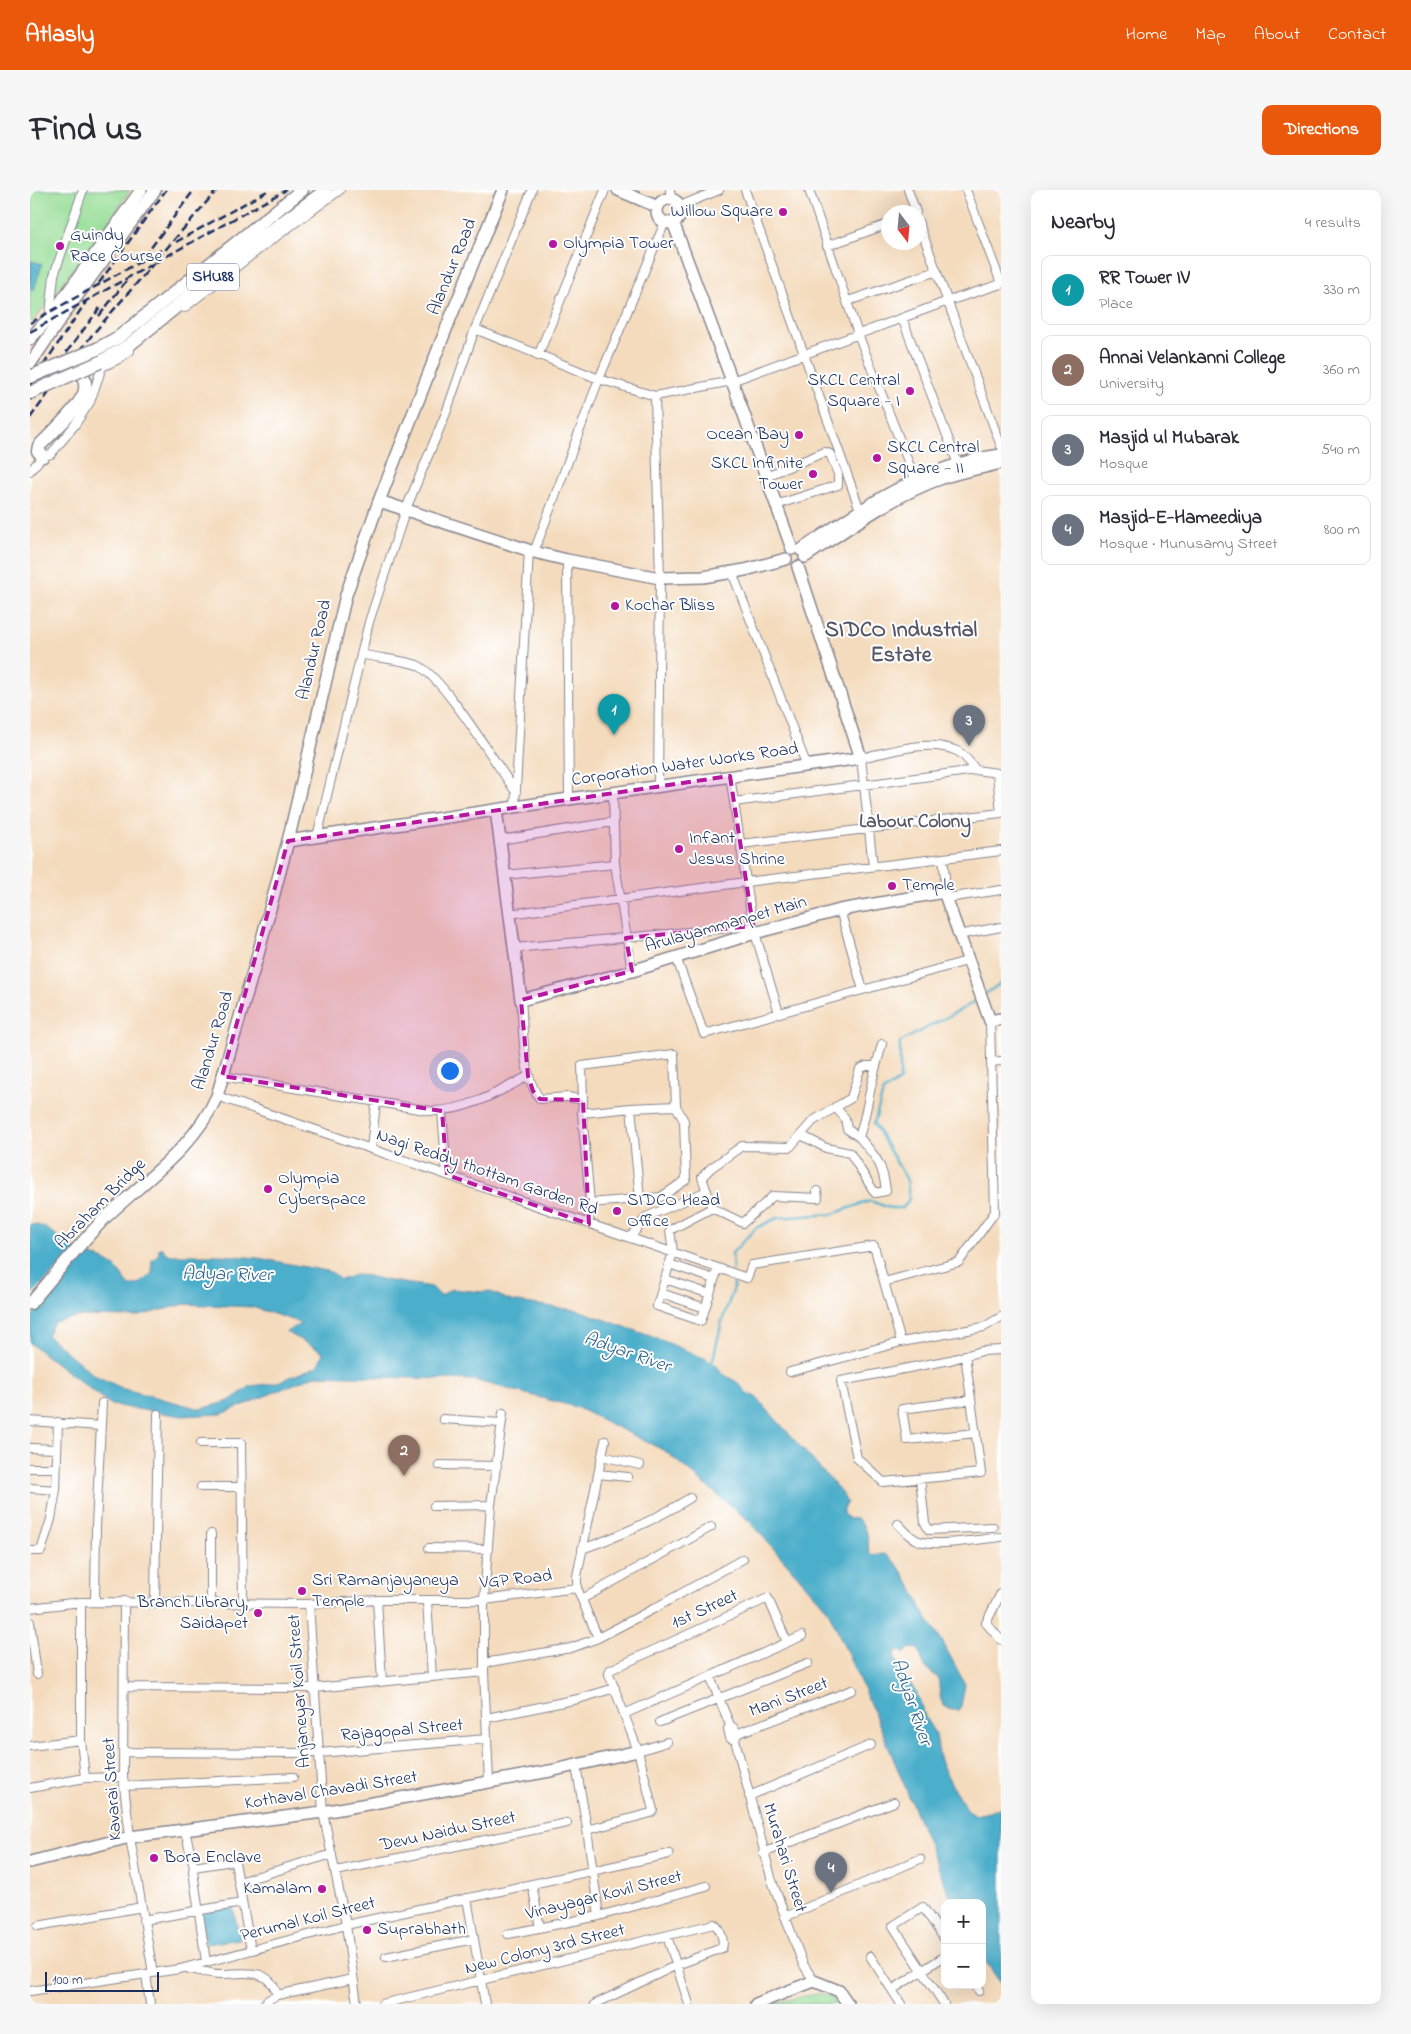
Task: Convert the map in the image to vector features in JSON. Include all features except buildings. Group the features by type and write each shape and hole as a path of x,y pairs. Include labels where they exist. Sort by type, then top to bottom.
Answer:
{"main road":[{"name":"SHU88","path":"30,393 81,371 119,337 302,190"},
{"name":"SHU88","path":"30,377 128,346 257,241 326,190"},
{"path":"43,456 38,451 39,446 79,402 85,391 85,379 81,371"}],"street":[{"path":"50,317 54,275 83,190"},
{"path":"30,364 122,227 141,190"},
{"path":"30,339 122,227 155,190"},
{"path":"30,471 43,456 51,454 74,426 90,402 102,367 117,360 262,247 340,190"},
{"name":"Alandur Road","path":"198,1130 217,1096 258,958 288,841 346,595 379,501 503,190"},
{"path":"317,837 368,622 406,509 446,413 475,329 532,190"},
{"path":"538,356 605,190"},
{"path":"618,190 658,207"},
{"path":"718,190 664,200 658,207 659,216 669,222 732,381 796,556 861,758 873,866"},
{"path":"745,190 860,510"},
{"path":"809,190 858,334 915,479"},
{"path":"908,190 913,205"},
{"path":"475,329 599,379 654,396 732,381 948,301 1001,284 966,190"},
{"path":"515,807 532,551 599,379 669,222 679,217 674,198"},
{"path":"827,246 881,227"},
{"path":"926,242 1001,446"},
{"path":"848,301 937,270"},
{"path":"902,318 958,464"},
{"path":"654,396 660,578 658,787"},
{"path":"766,476 825,452 830,454 838,474 838,485 776,504"},
{"path":"379,501 532,551 567,560 660,578 703,578 796,556 865,516 915,479 958,464 1001,455"},
{"path":"796,556 860,510 900,491 944,477 1001,463"},
{"path":"567,560 569,799"},
{"path":"732,572 807,766"},
{"path":"361,654 417,666 431,674 447,693 516,792"},
{"path":"861,758 923,746 958,751 976,770"},
{"name":"Corporation Water Works Road","path":"288,841 861,758"},
{"path":"734,802 976,770 997,773 1001,813 740,844"},
{"path":"730,776 754,929 779,1013"},
{"path":"613,793 615,864 632,971"},
{"path":"496,810 521,1000 528,1076 533,1090 540,1099 568,1097 583,1100"},
{"path":"500,840 613,822"},
{"path":"509,914 620,898 1001,851"},
{"path":"901,1342 884,1282 959,1262 995,1212 997,1152 991,1062 995,1020 967,961 945,895 943,858"},
{"path":"505,875 615,864"},
{"path":"945,895 1001,890"},
{"name":"Arulayammanpet Main","path":"521,1000 632,971 754,929 840,910 945,895"},
{"path":"840,910 863,990"},
{"path":"958,935 1001,926"},
{"path":"514,948 754,929"},
{"path":"676,957 704,1034 967,961"},
{"path":"859,1137 865,1119 868,1093 882,1044"},
{"path":"589,1224 590,1203 582,1114 582,1066 674,1054 676,1106 684,1121 686,1180 661,1197 590,1203"},
{"path":"991,1062 1001,1061"},
{"path":"817,1191 818,1198 773,1196 743,1223 712,1208 702,1178 711,1168 742,1146 790,1147 813,1121 851,1098 860,1069 866,1066 876,1066"},
{"path":"222,1076 431,1112 483,1100 528,1076"},
{"name":"Nagi Reddy thottam Garden Rd","path":"217,1096 747,1278 752,1265 874,1246 884,1282"},
{"path":"372,1149 376,1102"},
{"path":"582,1114 631,1108 676,1106"},
{"path":"835,1107 845,1118 847,1129 859,1137 876,1157 884,1172 886,1191 875,1193 850,1153"},
{"path":"631,1108 640,1199"},
{"path":"442,1111 447,1175"},
{"name":"Abraham Bridge","path":"30,1304 105,1219 173,1158 198,1130"},
{"path":"801,1135 826,1148 850,1153 865,1143"},
{"path":"630,1238 646,1217 707,1191"},
{"path":"712,1208 670,1230 673,1252 657,1306 701,1322 718,1268"},
{"path":"669,1264 714,1279"},
{"path":"665,1279 710,1294"},
{"path":"661,1293 705,1308"},
{"path":"790,1372 901,1342 984,1327 1001,1317"},
{"path":"965,1355 981,1473 882,1482 856,1458 841,1381 982,1351 1001,1350"},
{"path":"971,1400 902,1409 907,1440 976,1433"},
{"path":"95,1602 96,1526 102,1403"},
{"path":"489,1782 484,1672 484,1600 491,1505 502,1413"},
{"path":"155,1602 158,1414"},
{"path":"443,1419 502,1423"},
{"path":"30,1421 100,1426"},
{"path":"30,1550 41,1551 51,1519 56,1490 58,1422"},
{"path":"598,1638 576,1588 582,1549 606,1442"},
{"path":"201,1443 241,1443 243,1603"},
{"path":"30,1448 57,1449"},
{"path":"602,1456 640,1465"},
{"path":"440,1465 497,1466"},
{"path":"30,1468 56,1468"},
{"path":"598,1474 628,1477"},
{"path":"920,1478 925,1524 929,1530 993,1527"},
{"path":"201,1487 241,1488"},
{"path":"30,1488 56,1490"},
{"path":"582,1549 623,1534 657,1518 690,1498"},
{"path":"434,1506 491,1505"},
{"path":"898,1524 910,1537 920,1542 940,1543 1001,1537"},
{"path":"582,1599 711,1527"},
{"path":"210,1534 211,1602"},
{"path":"429,1548 488,1549"},
{"path":"484,1663 571,1648 598,1638 743,1559"},
{"name":"VGP Road","path":"30,1608 81,1602 124,1601 309,1604 377,1600 484,1600 576,1588"},
{"path":"764,1588 787,1642"},
{"path":"1001,1593 986,1623 1001,1640"},
{"name":"1st Street","path":"615,1688 610,1670 768,1598"},
{"path":"377,1600 382,1681"},
{"name":"Kavarai Street","path":"124,1601 123,1777 130,1837 142,1907 149,1973 150,2004"},
{"path":"427,1601 432,1677"},
{"path":"81,1602 81,1740 84,1778"},
{"name":"Anjaneyar Koil Street","path":"309,1604 323,1812 346,1925 357,2004"},
{"path":"30,1622 37,1674"},
{"path":"624,1714 802,1636"},
{"path":"660,1722 808,1663"},
{"path":"124,1687 314,1688 484,1672"},
{"name":"Murahari Street","path":"710,1677 730,1725 728,1729 730,1738 735,1737 763,1853 803,1964 814,1982"},
{"path":"487,1718 578,1699 615,1688 638,1751 652,1812 587,1830"},
{"name":"Mani Street","path":"735,1737 852,1690"},
{"name":"Rajagopal Street","path":"123,1752 319,1753 487,1739"},
{"path":"30,1746 81,1740"},
{"path":"638,1751 667,1742"},
{"path":"749,1796 871,1745"},
{"name":"Kothaval Chavadi Street","path":"30,1862 130,1837 323,1812 576,1766 638,1751"},
{"path":"576,1766 587,1830 598,1916"},
{"path":"30,1788 84,1778 123,1777"},
{"path":"124,1786 293,1777"},
{"path":"763,1853 894,1802"},
{"name":"Devu Naidu Street","path":"336,1871 567,1823"},
{"path":"185,1830 194,1868 206,1962"},
{"path":"239,1882 332,1854"},
{"name":"Perumal Koil Street","path":"30,1991 180,1969 346,1925 669,1854"},
{"path":"785,1917 920,1859"},
{"path":"194,1868 232,1861 236,1865 251,1950"},
{"path":"532,1884 540,1928"},
{"name":"Vinayagar Kovil Street","path":"508,1934 598,1916 706,1886"},
{"path":"467,1898 485,2004"},
{"path":"143,1920 242,1903"},
{"path":"38,1926 142,1907"},
{"path":"940,2003 923,1971 893,1926 923,1907 941,1934"},
{"name":"New Colony 3rd Street","path":"382,2004 714,1924 718,1926 724,1944 722,1948 677,1965"},
{"path":"667,1936 689,2004"},
{"path":"386,1957 474,1939"},
{"path":"870,1956 901,2004"},
{"path":"892,1990 941,1959"},
{"path":"595,2004 604,2002 677,1965"},
{"path":"180,1969 201,1970 219,1974 262,1975 270,1979 277,1995"},
{"path":"264,2004 277,1995 353,1979"},
{"path":"756,2004 814,1982 838,1991 848,2004"}],"highlighted area":[{"path":"730,776 753,926 626,938 632,971 521,1000 528,1076 533,1091 540,1099 583,1100 589,1224 447,1175 442,1111 222,1076 288,841"}],"green space":[{"name":"Guindy Race Course","path":"30,190 130,190 106,226 34,320 30,322"},
{"path":"817,1993 832,1997 837,2004 771,2004"}],"water":[{"path":"31,261 42,264 34,290 30,289"},
{"name":"Adyar River","path":"30,1224 44,1227 77,1250 109,1262 130,1286 141,1283 151,1274 152,1260 159,1254 159,1248 162,1248 167,1254 173,1255 221,1255 258,1258 327,1271 333,1273 340,1280 356,1275 368,1276 432,1287 441,1296 451,1289 489,1291 511,1301 581,1311 661,1340 716,1365 723,1374 737,1382 747,1393 756,1397 842,1493 847,1503 843,1508 843,1514 849,1519 857,1518 862,1525 868,1537 871,1555 885,1554 897,1564 965,1684 961,1707 958,1710 946,1708 941,1700 938,1678 925,1667 918,1649 910,1648 904,1654 901,1650 896,1651 894,1655 917,1694 926,1719 936,1735 940,1761 968,1811 975,1815 1001,1807 1001,1984 986,1962 986,1899 951,1899 879,1724 828,1610 750,1522 665,1451 576,1407 473,1380 316,1375 222,1414 182,1416 111,1405 30,1343","holes":["185,1304 252,1307 302,1323 286,1332 323,1352 318,1366 275,1383 251,1386 229,1401 201,1409 124,1389 94,1375 47,1335 54,1322 82,1316 135,1317"]},
{"path":"233,1907 240,1939 206,1944 200,1913"}],"pier":[{"path":"80,1249 86,1251 30,1317 30,1296"}],"waterway":[{"path":"984,995 1001,983"},
{"path":"733,1270 732,1253 756,1228 777,1218 832,1214 870,1201 890,1208 903,1208 909,1199 907,1180 874,1124 883,1092 900,1080 900,1042 966,1007 979,998"},
{"path":"712,1364 722,1321 734,1288 733,1276"}],"railway":[{"path":"99,283 166,190"},
{"path":"144,257 194,190"},
{"path":"30,418 92,335 217,190"},
{"path":"176,242 269,190"},
{"path":"30,332 286,190"},
{"path":"30,323 161,250"},
{"path":"99,316 126,281"},
{"path":"30,385 86,302"},
{"path":"30,400 100,308"}],"place":[{"name":"Willow Square","path":"783,212"},
{"name":"Olympia Tower","path":"553,244"},
{"name":"Guindy Race Course","path":"60,246"},
{"name":"SKCL Central Square - I","path":"910,391"},
{"name":"Ocean Bay","path":"799,435"},
{"name":"SKCL Central Square - II","path":"877,458"},
{"name":"SKCL Infinite Tower","path":"813,474"},
{"name":"Kochar Bliss","path":"615,606"},
{"name":"RR Tower IV","path":"614,735"},
{"name":"Masjid ul Mubarak","path":"969,746"},
{"name":"Infant Jesus Shrine","path":"679,849"},
{"name":"Temple","path":"892,886"},
{"name":"Olympia Cyberspace","path":"268,1189"},
{"name":"SIDCO Head Office","path":"617,1211"},
{"name":"Annai Velankanni College","path":"404,1476"},
{"name":"Sri Ramanjayaneya Temple","path":"302,1591"},
{"name":"Branch Library, Saidapet","path":"258,1613"},
{"name":"Bora Enclave","path":"154,1858"},
{"name":"Kamalam","path":"322,1889"},
{"name":"Masjid-E-Hameediya","path":"831,1893"},
{"name":"Suprabhath","path":"367,1930"}],"district":[{"name":"SIDCO Industrial Estate","path":"901,644"},
{"name":"Labour Colony","path":"915,822"}]}
